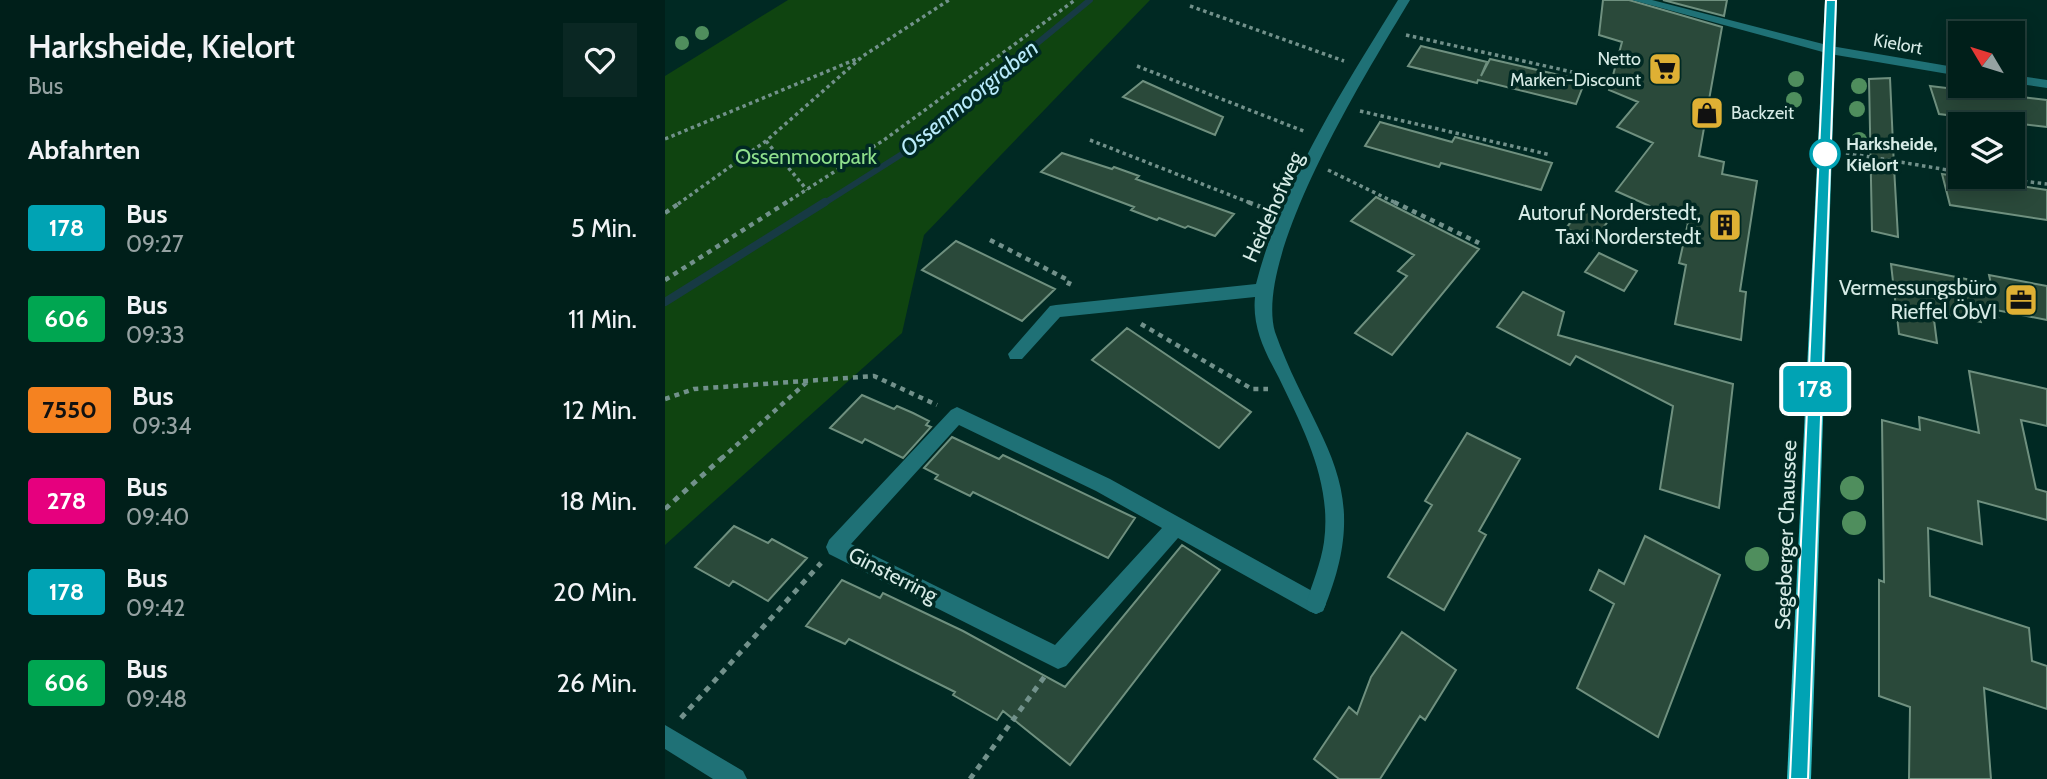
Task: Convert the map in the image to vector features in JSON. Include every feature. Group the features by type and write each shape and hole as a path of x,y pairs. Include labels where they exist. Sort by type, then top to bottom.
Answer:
{"main road":[{"name":"Segeberger Chaussee","path":"1799,779 1831,0"}],"street":[{"name":"Heidehofweg","path":"1177,525 1316,604 1334,544 1335,517 1327,462 1265,326 1262,290 1265,271 1287,218 1343,107 1404,0"},
{"name":"Kielort","path":"1639,0 1830,50 1948,70"},
{"path":"2025,81 2047,84"},
{"path":"1016,354 1056,311 1262,290"},
{"path":"957,415 1104,485 1177,525 1058,658"},
{"name":"Ginsterring","path":"957,415 836,547 1058,658"},
{"path":"665,735 735,779"}],"path":[{"path":"665,213 766,141 863,56 949,0"},
{"path":"665,280 884,140 1075,0"},
{"path":"1190,6 1365,68"},
{"path":"1386,31 1586,75"},
{"path":"665,139 863,56"},
{"path":"1137,65 1326,140"},
{"path":"1343,107 1551,155"},
{"path":"1090,140 1287,218"},
{"path":"766,141 807,190"},
{"path":"1825,149 1948,170"},
{"path":"1314,163 1479,243"},
{"path":"2025,181 2047,184"},
{"path":"990,240 1070,281 1056,311"},
{"path":"1113,307 1252,389 1293,389"},
{"path":"665,399 694,390 874,376 957,415"},
{"path":"665,509 810,379"},
{"path":"665,735 836,547"},
{"path":"971,779 1058,658"}],"green space":[{"name":"Ossenmoorpark","path":"788,0 1150,0 924,235 902,333 665,545 665,76"}],"building":[{"path":"1603,0 1629,0 1722,27 1699,156 1724,162 1722,174 1757,181 1740,291 1746,292 1741,340 1675,324 1686,265 1679,263 1688,223 1616,191 1653,143 1617,127 1638,102 1609,90 1622,42 1599,35"},
{"path":"1663,0 1727,0 1724,16"},
{"path":"1421,46 1487,62 1481,76 1490,59 1585,81 1576,104 1478,80 1477,83 1408,66"},
{"path":"1890,78 1898,237 1872,231 1869,79"},
{"path":"1143,81 1223,117 1215,135 1123,97"},
{"path":"1930,86 1948,88 1948,98 2025,97 2047,100 2047,127 2025,124 2025,112 1939,114"},
{"path":"1380,122 1452,142 1455,137 1552,163 1541,190 1441,163 1439,167 1365,146"},
{"path":"1062,153 1112,169 1114,167 1139,176 1136,179 1234,214 1215,236 1159,218 1157,220 1131,210 1134,207 1041,172"},
{"path":"1942,174 1948,175 1948,189 2025,189 2025,187 2047,190 2047,220 1950,205"},
{"path":"1376,197 1479,249 1392,355 1355,333 1407,276 1398,271 1414,255 1351,221"},
{"path":"1581,210 1589,210 1609,220 1593,241 1566,228"},
{"path":"956,241 1055,289 1022,321 922,270"},
{"path":"1599,253 1637,271 1624,291 1585,272"},
{"path":"1891,264 1991,284 1989,275 2047,286 2047,320 1996,310 1998,317 1980,313 1981,322 1933,312 1937,343 1899,334"},
{"path":"1523,292 1564,312 1558,335 1733,384 1719,508 1660,489 1673,406 1576,356 1570,365 1497,327"},
{"path":"1127,328 1251,412 1219,448 1092,360"},
{"path":"1969,371 2047,389 2047,426 2021,420 2036,489 2047,492 2047,520 1978,501 1982,544 1928,528 1930,596 2029,628 2032,661 2047,666 2047,709 1984,688 1991,779 1909,779 1910,707 1879,696 1879,580 1884,582 1882,420 1920,430 1919,417 1979,433"},
{"path":"862,395 894,409 897,406 913,413 929,421 926,425 931,427 903,458 865,439 862,443 830,428"},
{"path":"1467,433 1520,459 1479,531 1486,535 1444,610 1388,577 1432,505 1425,501"},
{"path":"952,437 999,459 1003,455 1135,518 1108,558 973,492 970,496 935,479 938,475 924,468"},
{"path":"734,526 768,543 772,539 807,558 768,601 733,581 729,586 695,567"},
{"path":"1645,536 1720,575 1658,737 1577,688 1614,604 1590,590 1599,570 1624,584"},
{"path":"1182,545 1220,570 1070,765 1003,711 997,720 953,695 955,692 849,639 845,644 806,626 842,580 880,598 883,593 963,631 1065,687"},
{"path":"1402,632 1456,670 1425,720 1420,716 1380,779 1339,779 1314,759 1349,707 1357,714 1371,677"}],"waterway":[{"name":"Ossenmoorgraben","path":"823,204 902,154 1090,0"},
{"name":"Ossenmoorgraben","path":"665,302 825,202"}],"bus line":[{"name":"178","path":"1799,779 1831,0"}],"place":[{"name":"Netto Marken-Discount","path":"1665,69"},
{"name":"Backzeit","path":"1707,113"},
{"name":"Harksheide, Kielort","path":"1825,154"},
{"name":"Autoruf Norderstedt, Taxi Norderstedt","path":"1725,225"},
{"name":"Vermessungsbüro Rieffel ÖbVI","path":"2021,300"}]}
